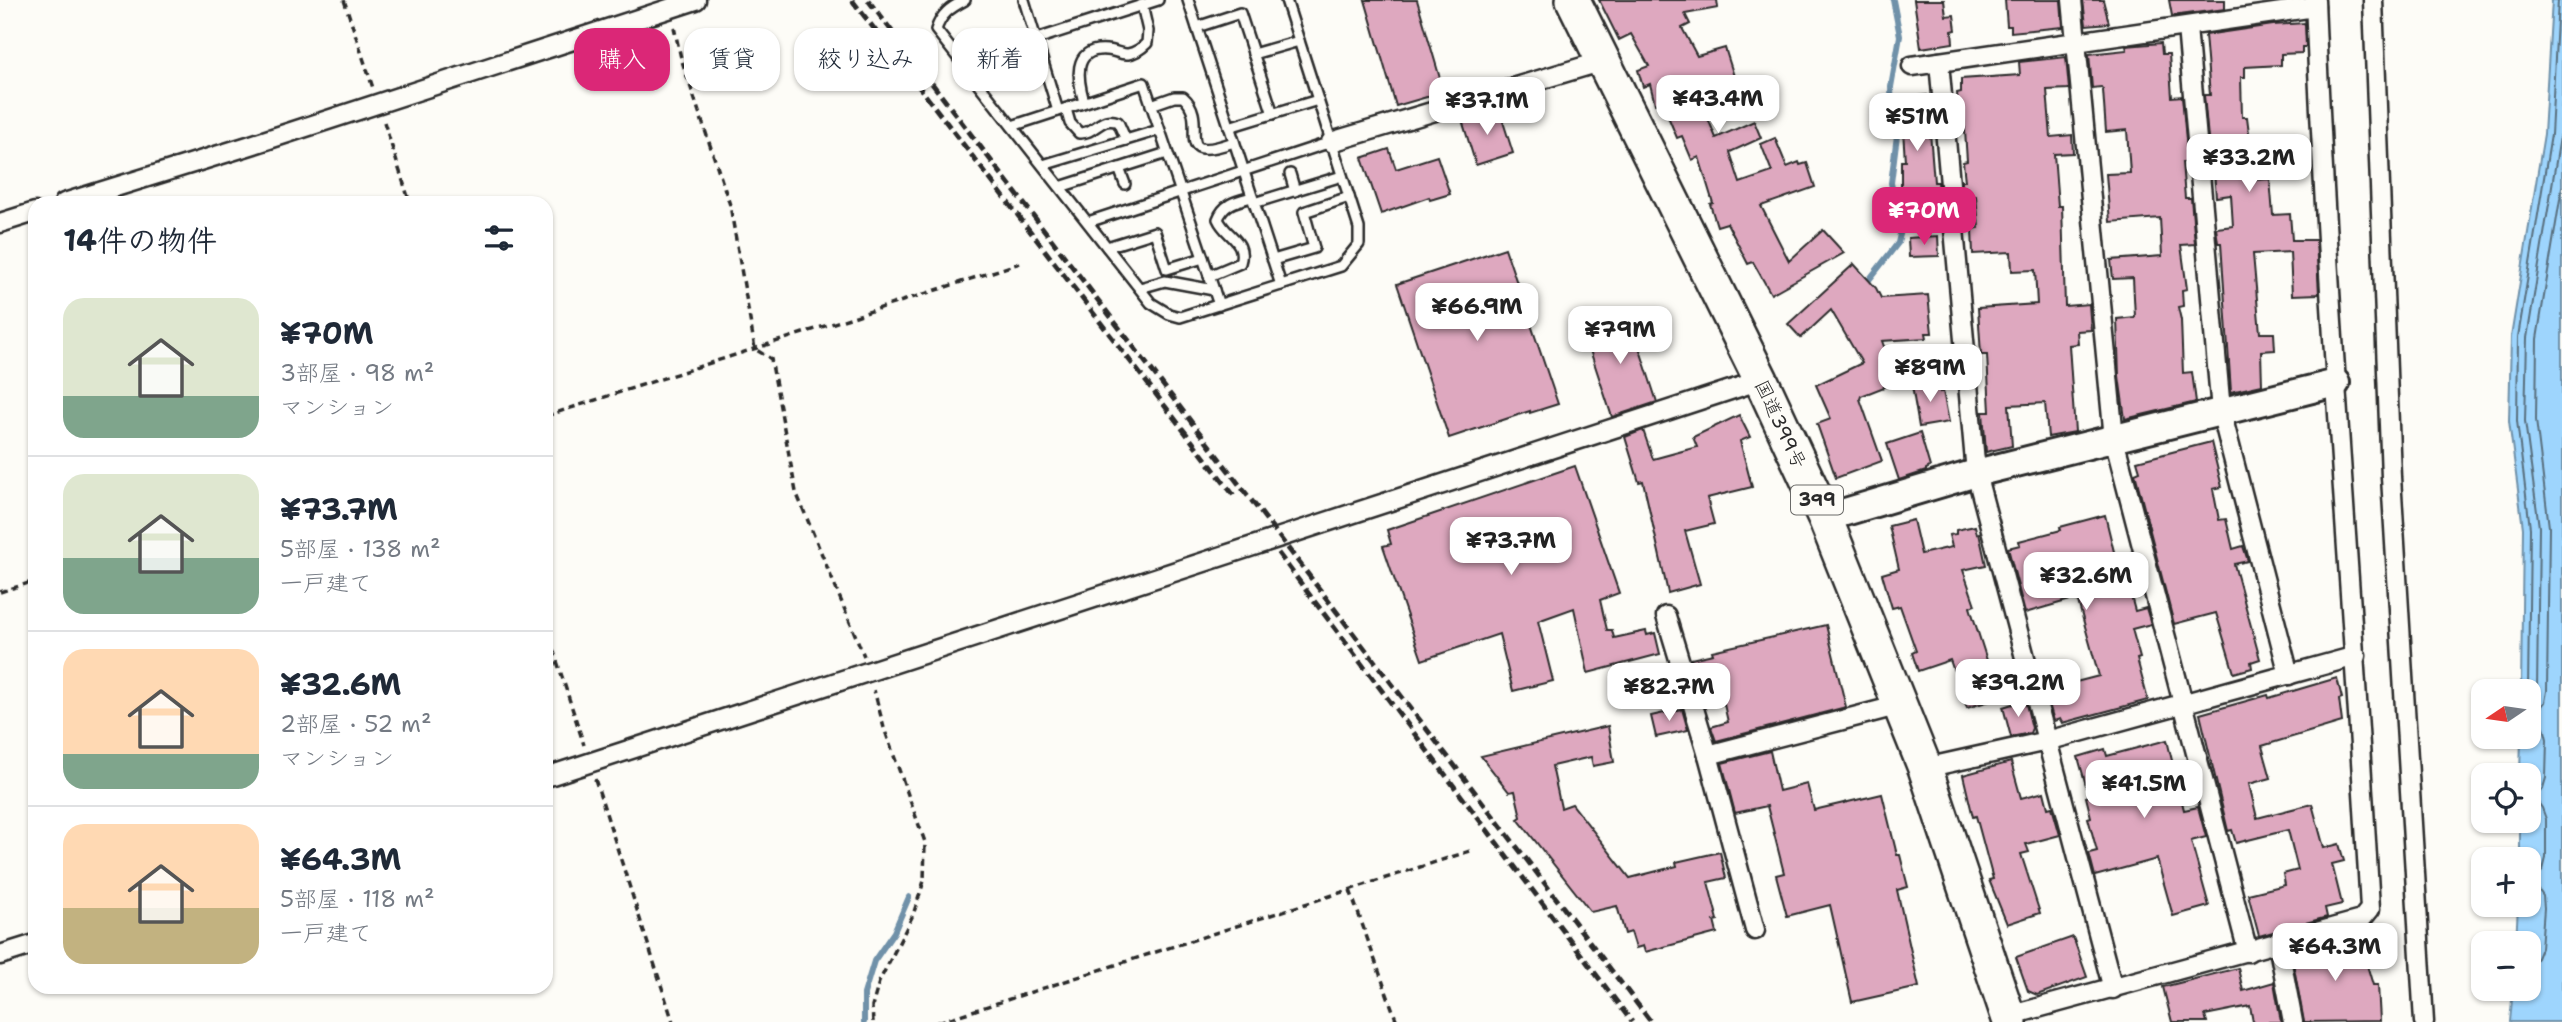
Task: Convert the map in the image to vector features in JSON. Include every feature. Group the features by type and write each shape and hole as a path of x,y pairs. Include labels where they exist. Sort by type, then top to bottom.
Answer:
{"highway":[{"name":"国道399号","path":"1573,0 1825,518 1924,768 2009,1019"}],"street":[{"path":"87,196 696,0"},
{"path":"2072,0 2113,439 2248,952"},
{"path":"2372,0 2391,477 2424,1022"},
{"path":"1912,66 2187,27 2315,4 2336,383 2371,909 2361,920 2009,1019"},
{"path":"2187,27 2221,411 2289,674"},
{"path":"1332,142 1603,61"},
{"path":"1938,62 1976,473 2113,989"},
{"path":"0,223 28,214"},
{"path":"553,775 1760,380"},
{"path":"1825,518 1976,473 2336,383"},
{"path":"1666,616 1708,755 1755,930"},
{"path":"1924,768 2047,741 2356,656"},
{"path":"1708,755 1900,705"},
{"path":"2278,943 2293,1022"},
{"path":"0,955 28,946"}],"lane":[{"path":"952,50 936,30 940,17 965,0"},
{"path":"1024,0 1033,28"},
{"path":"1048,35 1158,0"},
{"path":"1188,0 1281,285"},
{"path":"984,91 1151,303 1180,317 1340,266 1359,244 1359,228 1286,0"},
{"path":"1084,102 1078,72 1086,56 1100,50 1126,54 1142,48 1147,43 1148,31 1142,5"},
{"path":"1197,27 1240,13 1273,114"},
{"path":"1253,54 1299,41"},
{"path":"1048,72 1062,110 1079,133 1091,132 1103,120 1112,120 1118,122 1126,140"},
{"path":"1012,126 1144,83 1219,305"},
{"path":"1151,104 1183,97 1194,107 1196,123 1192,130 1193,139 1199,147 1208,150 1234,142"},
{"path":"1229,127 1318,100"},
{"path":"1043,165 1159,130"},
{"path":"1088,222 1332,142"},
{"path":"1060,187 1167,153"},
{"path":"1119,168 1125,184"},
{"path":"1290,174 1295,191"},
{"path":"1209,276 1240,263 1242,255 1237,240 1222,228 1218,219 1221,211 1229,204 1295,191 1342,176"},
{"path":"1273,260 1314,248 1304,212 1349,197"},
{"path":"1107,247 1155,232 1167,269 1203,258"},
{"path":"1140,288 1165,281 1214,290"}],"path":[{"path":"669,10 681,58 730,205 755,349 771,359 796,492 870,671 884,728 925,842 924,881 913,915 879,982 872,1007 873,1022"},
{"path":"553,414 1020,263"},
{"path":"0,592 28,583"},
{"path":"553,648 673,1022"},
{"path":"938,1022 1470,851"},
{"path":"1350,890 1397,1022"}],"water":[{"path":"2552,0 2562,0 2562,1022 2510,1022 2512,1001 2541,1001 2541,931 2517,931 2517,917 2541,917 2541,847 2520,847 2520,833 2541,833 2541,763 2520,763 2521,749 2541,749 2541,679 2521,679 2523,528 2509,421 2511,337 2544,134"}],"building":[{"path":"1365,0 1417,0 1444,92 1396,106"},
{"path":"1599,0 1717,0 1718,8 1685,14 1690,24 1682,28 1697,56 1725,48 1739,92 1702,104 1716,138 1754,121 1761,138 1730,152 1740,183 1772,172 1761,144 1775,138 1787,167 1799,162 1800,165 1807,163 1815,187 1761,206 1789,261 1823,230 1844,253 1771,294 1753,262 1748,264 1727,223 1717,226 1699,157 1692,160 1682,136 1677,138 1662,102 1655,104 1650,84 1643,87 1638,70 1649,66 1631,34 1619,40"},
{"path":"1914,0 1944,0 1946,16 1954,15 1956,30 1952,31 1953,43 1921,48"},
{"path":"2005,0 2061,0 2063,27 2011,32 2011,26 2007,26"},
{"path":"2083,0 2103,0 2109,23 2086,25"},
{"path":"2169,0 2225,0 2225,9 2172,16"},
{"path":"2305,23 2306,47 2302,47 2302,53 2281,54 2281,65 2245,67 2245,77 2241,77 2242,117 2247,117 2255,180 2270,179 2273,215 2290,214 2292,240 2316,240 2319,294 2292,295 2290,252 2253,254 2260,333 2274,333 2275,350 2261,351 2262,385 2231,392 2221,243 2218,243 2216,228 2233,226 2231,195 2216,197 2204,95 2210,95 2205,35"},
{"path":"2161,43 2162,54 2169,54 2172,97 2182,96 2188,162 2182,162 2185,198 2191,198 2195,244 2181,245 2187,289 2182,290 2183,306 2178,307 2183,373 2192,372 2196,402 2125,419 2119,376 2117,319 2135,317 2133,278 2113,279 2111,260 2162,256 2160,218 2110,222 2106,174 2130,173 2127,130 2106,132 2103,90 2101,87 2092,88 2089,54 2127,50 2126,46"},
{"path":"2066,57 2069,89 2047,90 2051,137 2072,135 2073,153 2054,154 2058,206 2062,206 2065,306 2089,304 2091,330 2077,331 2078,344 2069,345 2075,432 2048,437 2045,403 2009,405 2012,446 1986,452 1983,412 1990,412 1987,355 1981,355 1978,308 2037,304 2035,270 2012,271 2011,252 1973,254 1972,229 1979,228 1976,196 1963,197 1963,162 1967,161 1964,116 1959,116 1957,93 1961,92 1961,79 2020,75 2019,62"},
{"path":"1927,95 1934,182 1938,182 1940,200 1901,203 1901,161 1905,161 1901,98"},
{"path":"1499,109 1513,153 1476,165 1462,120"},
{"path":"1389,149 1396,169 1437,156 1450,194 1430,200 1429,197 1381,214 1362,158"},
{"path":"1938,236 1939,256 1909,257 1908,238"},
{"path":"1505,248 1558,404 1449,438 1397,284"},
{"path":"1854,264 1876,288 1881,298 1928,295 1932,333 1926,333 1927,338 1882,341 1897,382 1861,396 1860,399 1882,461 1836,478 1817,424 1831,419 1816,385 1862,363 1831,310 1801,338 1788,324"},
{"path":"1621,316 1629,316 1657,402 1612,417 1583,329"},
{"path":"1938,381 1940,392 1943,391 1949,422 1919,427 1912,386"},
{"path":"1739,415 1750,437 1740,441 1752,487 1707,498 1714,524 1685,531 1700,584 1668,593 1643,481 1639,482 1625,437 1643,430 1653,459 1697,447 1693,437"},
{"path":"1920,433 1930,467 1926,471 1899,480 1887,444"},
{"path":"2211,442 2222,487 2213,489 2219,520 2226,519 2233,549 2243,546 2248,561 2234,564 2260,659 2251,662 2252,668 2234,673 2216,613 2174,624 2135,473 2140,471 2137,461"},
{"path":"1575,466 1619,593 1600,600 1607,630 1612,630 1614,638 1646,631 1647,635 1655,633 1660,654 1588,673 1574,608 1538,621 1553,681 1513,691 1499,634 1422,660 1383,546 1391,544 1387,530"},
{"path":"2105,515 2117,564 2122,563 2135,611 2146,608 2151,624 2132,629 2148,700 2062,723 2060,719 2054,721 2045,690 2099,676 2077,598 2025,613 2008,548 2020,545 2019,541 2061,530 2060,527"},
{"path":"1913,520 1921,554 1952,547 1949,535 1956,534 1956,530 1975,526 1977,534 1979,533 1986,565 1963,570 1975,605 1970,607 1999,698 1967,708 1950,660 1918,671 1912,653 1916,651 1900,606 1892,608 1882,574 1899,569 1889,526"},
{"path":"1826,625 1846,707 1716,741 1711,727 1728,722 1716,669 1695,674 1691,659 1713,654 1712,651"},
{"path":"2337,678 2342,698 2339,699 2342,722 2262,746 2271,778 2249,784 2257,818 2312,804 2324,848 2339,844 2344,861 2332,864 2342,904 2325,908 2327,917 2259,936 2248,894 2285,885 2283,874 2298,870 2288,830 2236,843 2232,830 2228,831 2200,714"},
{"path":"2025,700 2032,728 2030,733 2011,737 2003,707"},
{"path":"1682,709 1688,730 1656,737 1651,716"},
{"path":"1608,726 1614,762 1593,766 1591,757 1552,766 1561,808 1572,804 1630,878 1677,866 1676,862 1720,852 1726,878 1708,882 1718,920 1714,921 1717,933 1645,952 1643,946 1636,948 1631,932 1625,934 1617,906 1591,912 1518,819 1521,817 1515,791 1509,792 1481,756"},
{"path":"2167,740 2184,810 2198,807 2206,837 2191,841 2209,906 2173,916 2157,859 2095,876 2089,853 2097,851 2088,818 2091,817 2086,797 2089,796 2078,757 2105,749 2107,756"},
{"path":"1770,751 1779,791 1807,784 1814,810 1882,794 1908,887 1897,890 1919,987 1852,1002 1830,905 1787,916 1776,875 1784,873 1767,806 1735,813 1722,763"},
{"path":"2011,762 2021,798 2044,792 2048,808 2052,807 2060,835 2026,844 2029,852 2021,854 2040,913 2007,924 1989,880 1993,879 1963,775"},
{"path":"2073,937 2087,977 2037,995 2028,991 2016,957"},
{"path":"2350,937 2353,948 2361,945 2373,985 2378,985 2380,1021 2304,1022 2291,951"},
{"path":"2238,968 2243,991 2274,982 2281,1022 2253,1022 2250,1006 2205,1015 2207,1022 2172,1022 2163,987"}],"waterway":[{"path":"1865,285 1898,243 1901,230 1891,183 1897,135 1892,114 1891,87 1900,36 1893,0"},
{"path":"864,1022 864,994 874,961 894,932 909,897"}],"railway":[{"path":"852,0 1235,497"},
{"path":"868,0 1651,1022"},
{"path":"1278,553 1632,1022"}]}
